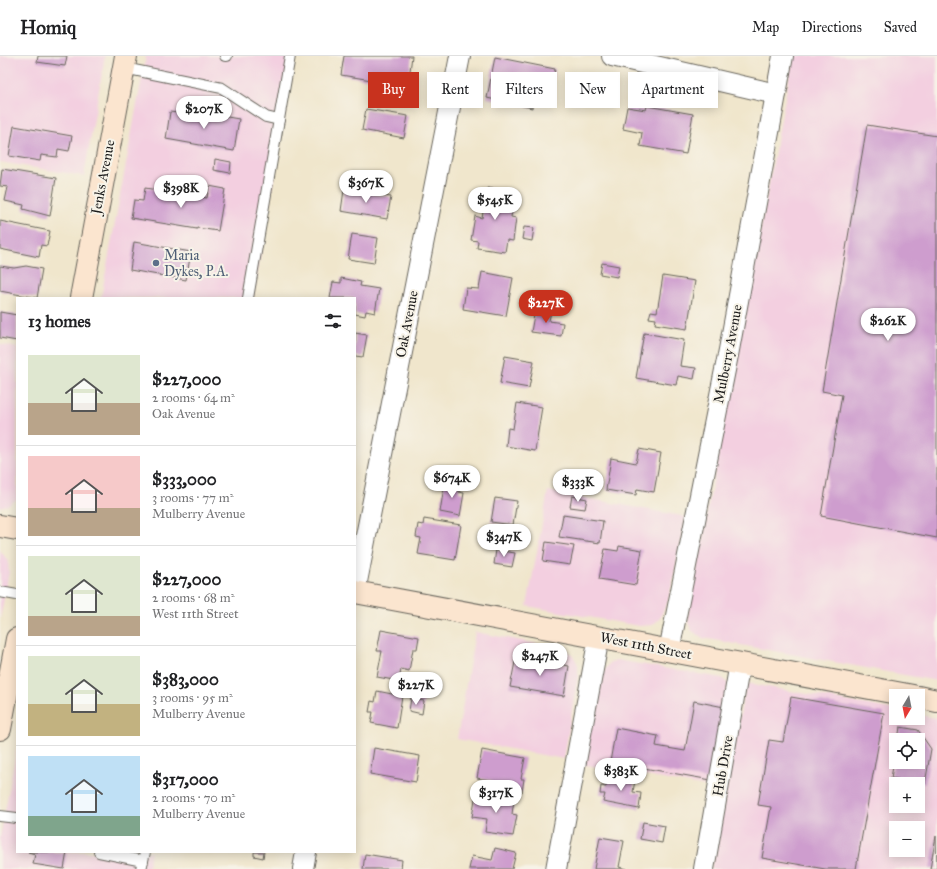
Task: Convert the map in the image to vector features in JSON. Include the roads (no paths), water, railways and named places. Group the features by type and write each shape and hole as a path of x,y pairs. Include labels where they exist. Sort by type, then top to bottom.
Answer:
{"main road":[{"name":"Jenks Avenue","path":"81,297 125,62"},
{"path":"0,526 16,529"},
{"name":"West 11th Street","path":"356,592 889,691"},
{"path":"0,729 16,644"},
{"path":"925,698 937,700"}],"street":[{"name":"Oak Avenue","path":"356,587 460,56"},
{"path":"612,56 776,94"},
{"name":"Mulberry Avenue","path":"669,651 729,350 783,56"},
{"path":"556,869 600,638"},
{"name":"Hub Drive","path":"704,869 740,663"},
{"path":"303,869 306,853"}],"lane":[{"path":"248,297 290,56"},
{"path":"125,62 222,88 266,117 279,120"},
{"path":"0,592 16,595"},
{"path":"0,816 16,818"},
{"path":"104,853 143,861"}],"place":[{"name":"Maria Dykes, P.A.","path":"156,263"}]}
